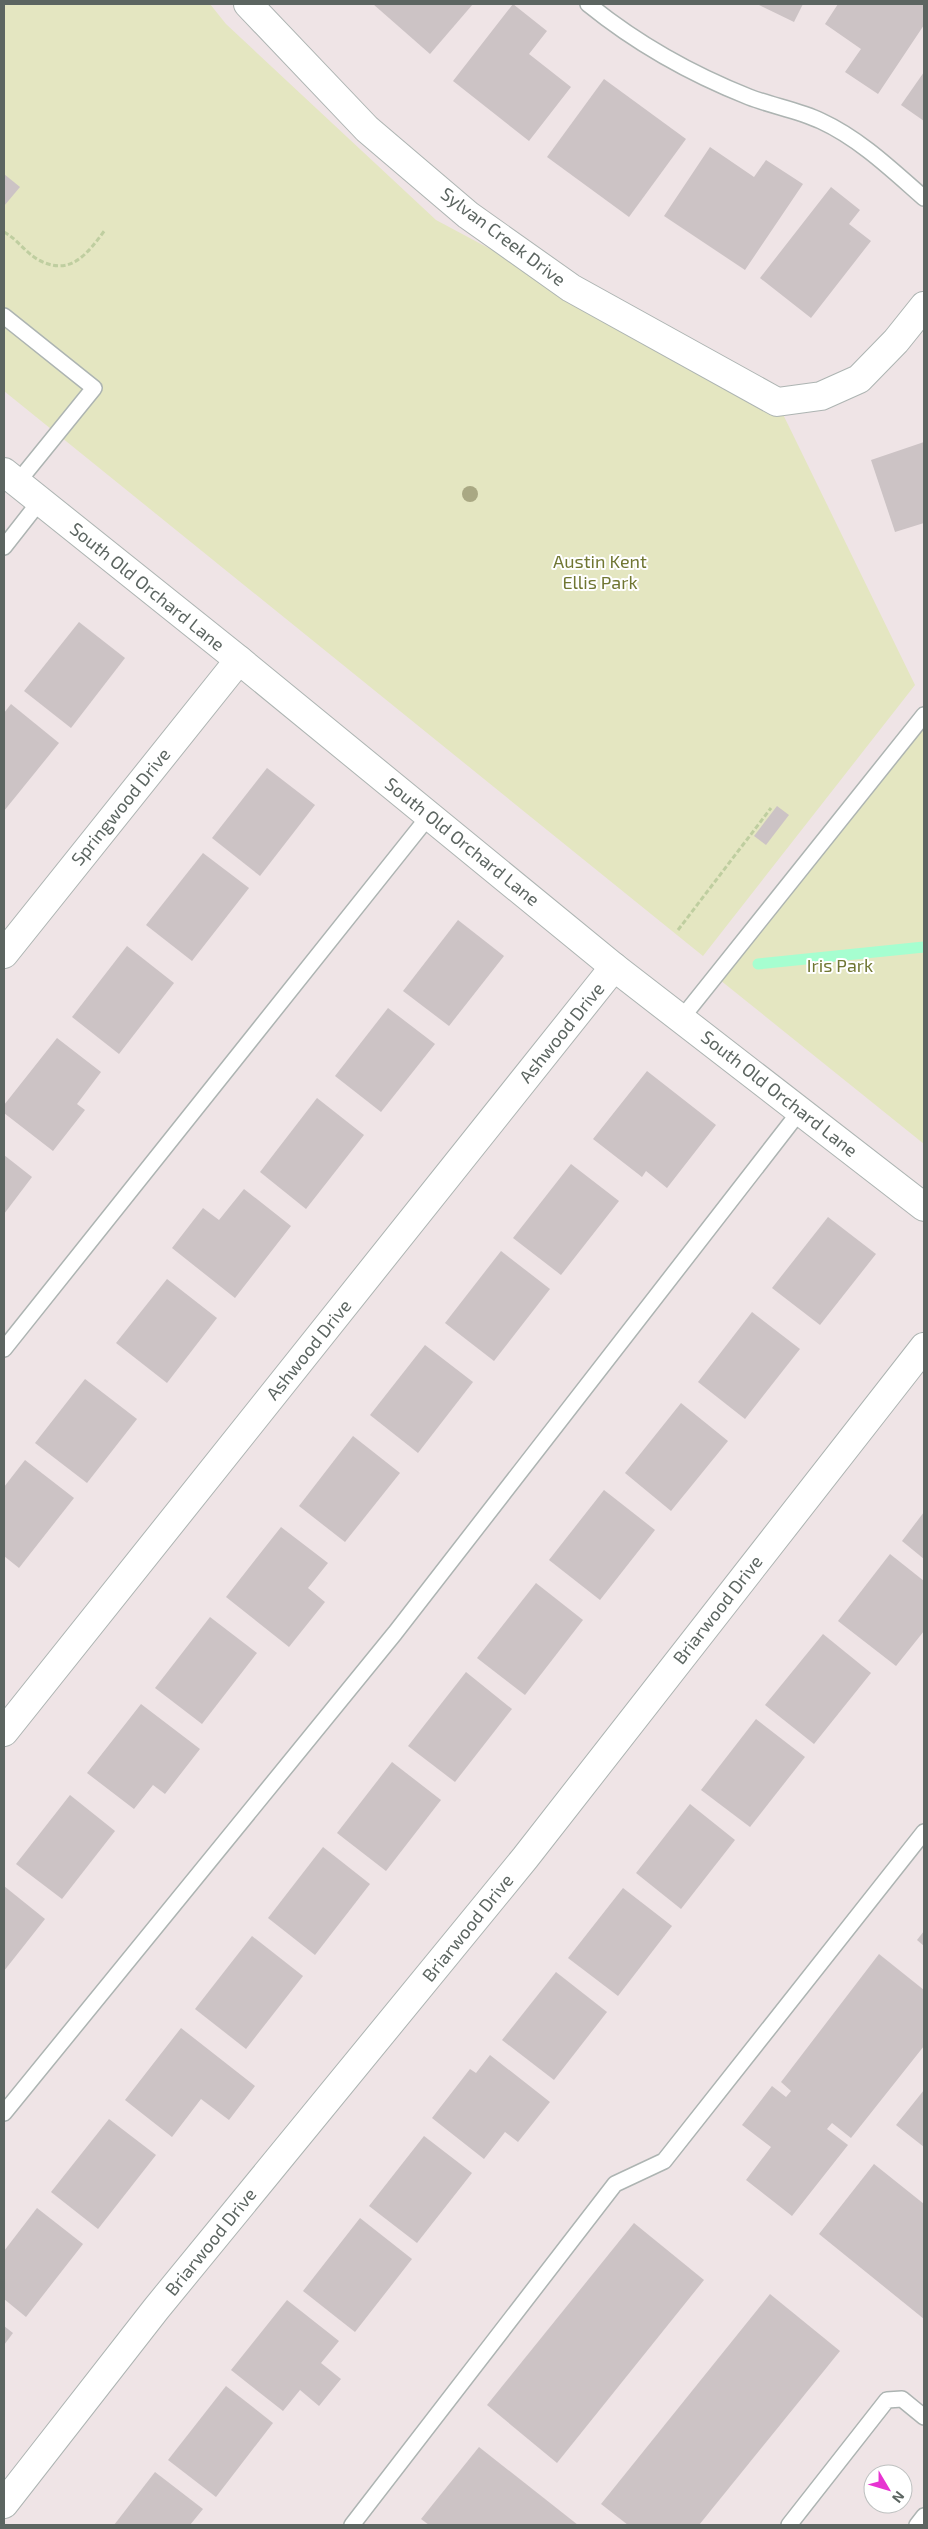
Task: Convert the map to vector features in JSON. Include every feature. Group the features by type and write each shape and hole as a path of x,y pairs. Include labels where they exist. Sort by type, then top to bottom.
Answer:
{"street":[{"name":"Sylvan Creek Drive","path":"248,4 367,129 468,215 571,288 777,402 821,396 859,379 896,341 924,306"},
{"name":"South Old Orchard Lane","path":"10,478 239,660 614,967 924,1207"},
{"name":"Springwood Drive","path":"4,954 239,660"},
{"name":"Ashwood Drive","path":"4,1732 614,967"},
{"name":"Briarwood Drive","path":"4,2504 162,2302 525,1858 924,1347"}],"lane":[{"path":"588,4 616,27 689,71 750,97 821,121 876,156 924,198"},
{"path":"4,316 94,388 10,478"},
{"path":"4,547 40,501"},
{"path":"681,1019 924,715"},
{"path":"4,1349 430,816"},
{"path":"4,2113 395,1633 800,1111"},
{"path":"352,2525 615,2184 664,2161 924,1832"},
{"path":"789,2525 887,2400 902,2399 924,2416"},
{"path":"917,2525 924,2516"}],"path":[{"path":"4,232 16,238 36,258 52,265 71,265 87,255 105,230"},
{"path":"678,930 771,808"}],"green space":[{"name":"Austin Kent Ellis Park","path":"4,4 210,4 226,24 436,220 777,402 915,685 703,956 4,391"},
{"name":"Iris Park","path":"924,723 924,1144 720,980"}],"building":[{"path":"373,4 473,4 430,54"},
{"path":"513,4 547,31 529,54 571,87 529,141 453,81"},
{"path":"757,4 803,4 794,22"},
{"path":"838,4 924,4 924,25 878,94 845,72 861,49 825,24"},
{"path":"924,72 924,121 901,105"},
{"path":"604,79 686,139 629,217 547,157"},
{"path":"710,147 754,177 766,160 803,184 745,270 664,216"},
{"path":"4,174 20,187 4,206"},
{"path":"831,187 860,210 849,224 871,241 811,318 760,278"},
{"path":"924,442 924,523 895,532 871,460"},
{"path":"79,622 125,658 71,728 24,691"},
{"path":"11,704 59,743 4,811 4,713"},
{"path":"267,768 315,805 260,876 212,838"},
{"path":"777,806 789,815 766,845 754,836"},
{"path":"203,853 249,888 192,961 146,925"},
{"path":"458,920 504,956 449,1026 403,991"},
{"path":"127,946 174,983 119,1054 72,1017"},
{"path":"388,1008 435,1044 381,1112 335,1076"},
{"path":"57,1038 101,1072 77,1104 85,1110 53,1151 4,1113 4,1105"},
{"path":"647,1071 716,1125 667,1188 646,1171 642,1177 593,1139"},
{"path":"317,1098 364,1135 306,1209 260,1172"},
{"path":"4,1155 32,1177 4,1214"},
{"path":"571,1164 619,1201 561,1275 513,1238"},
{"path":"244,1189 291,1226 235,1298 172,1248 203,1208 219,1220"},
{"path":"828,1217 876,1254 820,1325 772,1288"},
{"path":"501,1251 550,1289 494,1361 445,1323"},
{"path":"167,1279 217,1318 167,1383 116,1343"},
{"path":"752,1312 800,1349 745,1419 698,1382"},
{"path":"425,1345 473,1382 418,1453 370,1415"},
{"path":"85,1379 137,1419 87,1483 35,1443"},
{"path":"681,1403 728,1441 671,1511 625,1473"},
{"path":"353,1436 400,1473 345,1542 299,1506"},
{"path":"25,1460 74,1498 19,1568 4,1556 4,1487"},
{"path":"604,1490 655,1530 600,1600 549,1560"},
{"path":"924,1512 924,1559 902,1541"},
{"path":"281,1527 328,1563 308,1588 325,1602 289,1647 226,1597"},
{"path":"890,1554 924,1581 924,1631 896,1666 838,1621"},
{"path":"536,1583 583,1620 525,1695 477,1658"},
{"path":"210,1617 257,1653 202,1724 155,1688"},
{"path":"823,1634 871,1673 814,1744 765,1705"},
{"path":"466,1672 512,1709 455,1782 408,1746"},
{"path":"141,1704 200,1749 165,1794 153,1785 134,1809 87,1773"},
{"path":"756,1719 805,1757 750,1827 701,1790"},
{"path":"392,1762 441,1800 386,1871 337,1833"},
{"path":"70,1795 115,1831 62,1899 16,1864"},
{"path":"690,1804 735,1840 681,1909 636,1873"},
{"path":"323,1847 370,1884 315,1955 268,1918"},
{"path":"4,1886 45,1919 4,1971"},
{"path":"623,1888 672,1926 618,1996 568,1958"},
{"path":"924,1931 924,1946 917,1940"},
{"path":"252,1936 303,1976 246,2049 195,2009"},
{"path":"879,1954 924,1990 924,2046 851,2138 832,2123 827,2129 848,2145 792,2216 746,2180 771,2147 742,2125 772,2086 786,2097 791,2091 781,2082"},
{"path":"556,1972 607,2012 554,2080 502,2040"},
{"path":"181,2028 255,2086 229,2120 201,2099 172,2137 125,2100"},
{"path":"490,2055 550,2102 518,2142 505,2132 484,2159 432,2118 470,2069 476,2073"},
{"path":"924,2090 924,2147 896,2125"},
{"path":"109,2119 156,2155 98,2229 51,2192"},
{"path":"424,2136 472,2173 417,2243 369,2206"},
{"path":"874,2164 924,2204 924,2319 819,2234"},
{"path":"37,2208 83,2244 26,2317 4,2299 4,2251"},
{"path":"360,2218 412,2259 355,2332 303,2291"},
{"path":"634,2223 704,2280 557,2463 487,2405"},
{"path":"770,2294 840,2351 699,2525 628,2525 601,2504"},
{"path":"287,2300 339,2341 321,2363 341,2379 319,2406 300,2390 283,2411 231,2370"},
{"path":"4,2326 13,2333 4,2345"},
{"path":"226,2386 273,2423 216,2497 168,2460"},
{"path":"479,2447 578,2525 429,2525 421,2519"},
{"path":"155,2472 203,2509 190,2525 114,2525"}],"waterway":[{"path":"758,964 924,947"}]}
